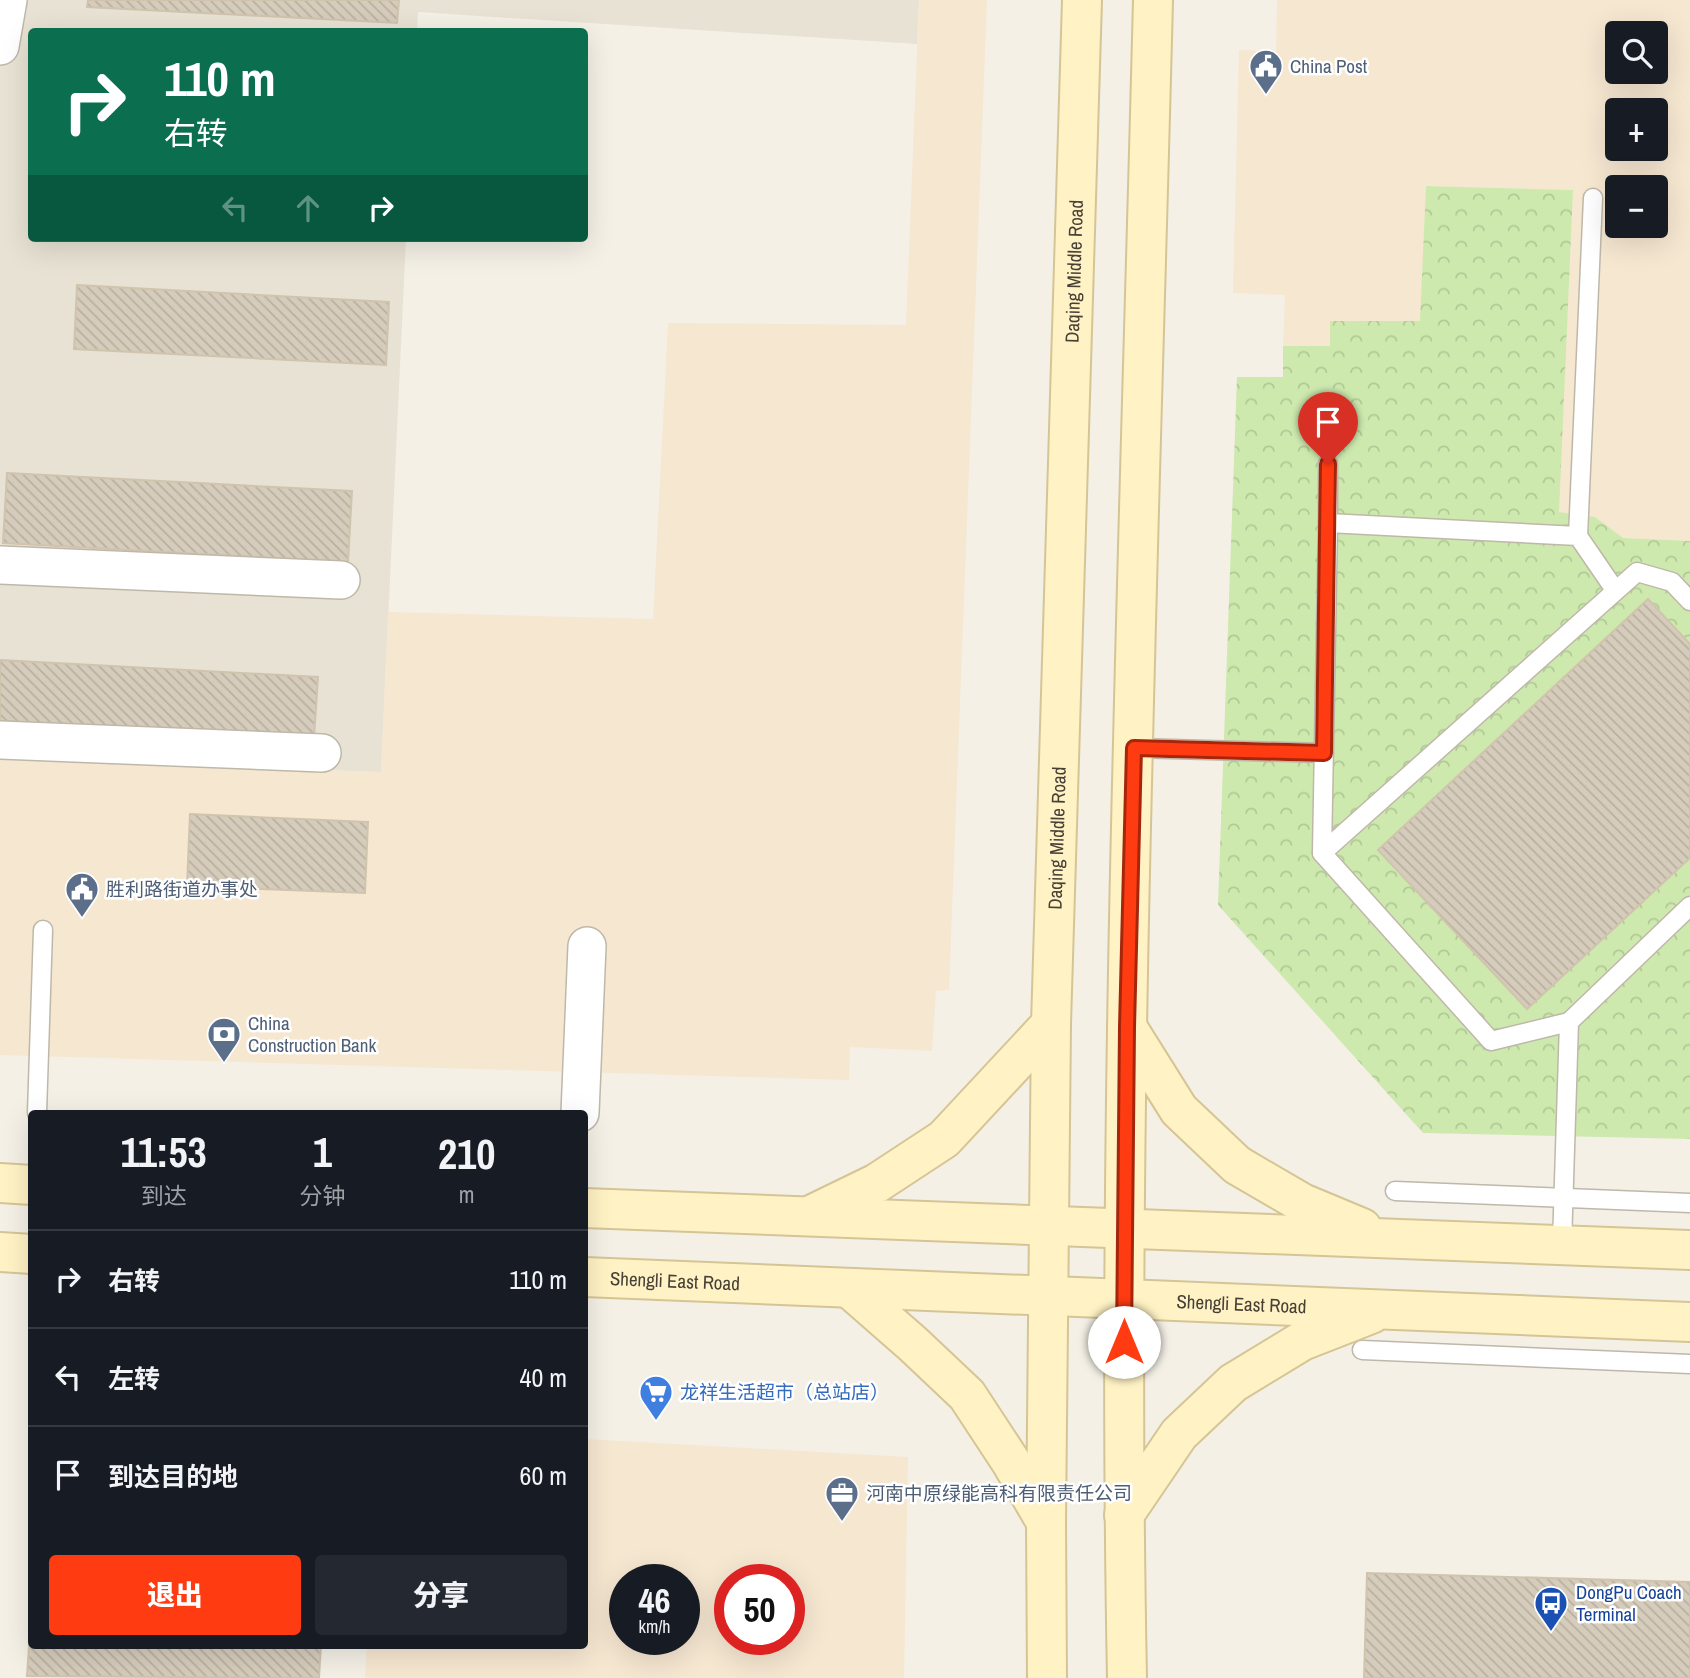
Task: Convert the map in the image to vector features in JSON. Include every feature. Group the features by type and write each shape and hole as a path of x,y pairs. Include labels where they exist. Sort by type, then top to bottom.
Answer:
{"main road":[{"name":"Daqing Middle Road","path":"1048,1678 1046,1522 1051,1024 1082,0"},
{"path":"1127,1678 1124,1299 1127,1027 1153,0"},
{"path":"806,1218 877,1183 944,1139 1051,1024"},
{"path":"1127,1027 1179,1110 1237,1165 1302,1203 1384,1236"},
{"path":"0,1183 28,1185"},
{"path":"588,1208 1125,1230 1384,1236 1690,1250"},
{"path":"0,1252 28,1254"},
{"name":"Shengli East Road","path":"588,1277 1690,1322"},
{"path":"849,1288 914,1343 967,1395 1046,1522"},
{"path":"1124,1515 1179,1434 1233,1382 1302,1341 1384,1309"}],"street":[{"path":"0,46 8,0"},
{"path":"0,565 341,580"},
{"path":"0,740 322,753"},
{"path":"580,1110 587,946"}],"lane":[{"path":"1593,198 1578,536 1615,590"},
{"path":"1328,464 1322,853 1491,1041 1569,1022 1690,906"},
{"path":"1328,523 1578,536"},
{"path":"1322,853 1637,572 1672,582 1690,601"},
{"path":"1134,748 1324,753"},
{"path":"37,1110 43,930"},
{"path":"1562,1244 1569,1022"},
{"path":"1395,1191 1690,1203"},
{"path":"1362,1350 1690,1364"}],"shaded area":[{"path":"0,0 919,0 917,44 418,12 417,28 28,28 28,242 406,242 381,772 0,760"},
{"path":"919,0 987,0 949,990 936,991 932,1051 850,1047 849,1080 0,1055 0,760 381,772 388,612 653,619 668,323 906,325"},
{"path":"1277,0 1690,0 1690,541 1622,538 1595,517 1558,512 1573,190 1426,186 1421,321 1331,321 1330,346 1283,346 1285,295 1233,293 1239,50 1276,51"},
{"path":"588,1439 908,1457 904,1678 365,1678 367,1649 588,1649"}],"green space":[{"path":"1426,186 1573,190 1559,512 1595,517 1623,538 1690,541 1690,1139 1423,1133 1218,905 1237,377 1283,377 1283,346 1330,346 1330,321 1420,321"}],"building":[{"path":"88,0 399,0 397,23 87,7"},
{"path":"77,285 389,302 386,365 74,349"},
{"path":"7,473 352,491 348,562 3,543"},
{"path":"1648,599 1690,644 1690,858 1527,1009 1378,850"},
{"path":"0,660 318,677 314,738 0,721"},
{"path":"190,814 368,822 365,893 187,886"},
{"path":"1367,1573 1690,1582 1690,1678 1364,1678"},
{"path":"29,1649 321,1649 319,1678 27,1676"}],"place":[{"name":"China Post","path":"1266,96"},
{"name":"胜利路街道办事处","path":"82,919"},
{"name":"China Construction Bank","path":"224,1064"},
{"name":"龙祥生活超市（总站店）","path":"656,1422"},
{"name":"河南中原绿能高科有限责任公司","path":"842,1523"},
{"name":"DongPu Coach Terminal","path":"1551,1633"}],"route":[{"path":"1124,1342 1127,1027 1134,748 1324,753 1328,464"}]}
